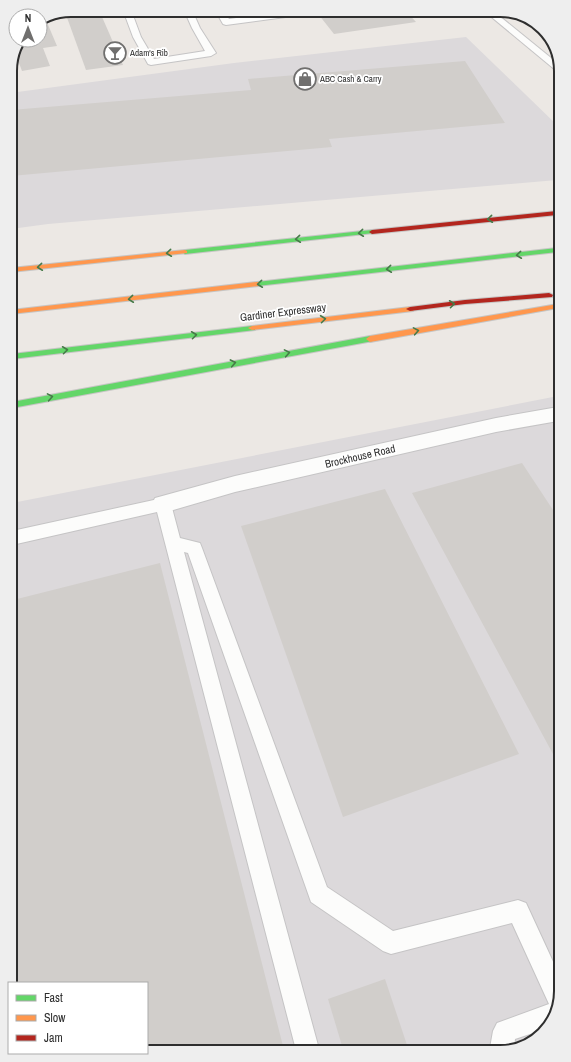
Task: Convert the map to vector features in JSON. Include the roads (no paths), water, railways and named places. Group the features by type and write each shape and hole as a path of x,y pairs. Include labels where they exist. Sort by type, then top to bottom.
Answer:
{"highway":[{"path":"17,269 554,213"},
{"path":"17,311 554,250"},
{"name":"Gardiner Expressway","path":"17,356 465,302 554,294"},
{"path":"17,404 249,360 554,307"}],"street":[{"name":"Brockhouse Road","path":"163,504 250,480 496,425 554,420"}],"lane":[{"path":"130,17 137,37 151,62 211,53 191,17"},
{"path":"223,17 226,22 264,17"},
{"path":"496,17 553,64"},
{"path":"17,537 163,504 306,1045"},
{"path":"174,544 194,548 319,894 391,943 518,911 554,991"},
{"path":"503,1045 505,1031 548,1016"}],"place":[{"name":"Adam's Rib","path":"115,53"},
{"name":"ABC Cash & Carry","path":"305,79"}]}
